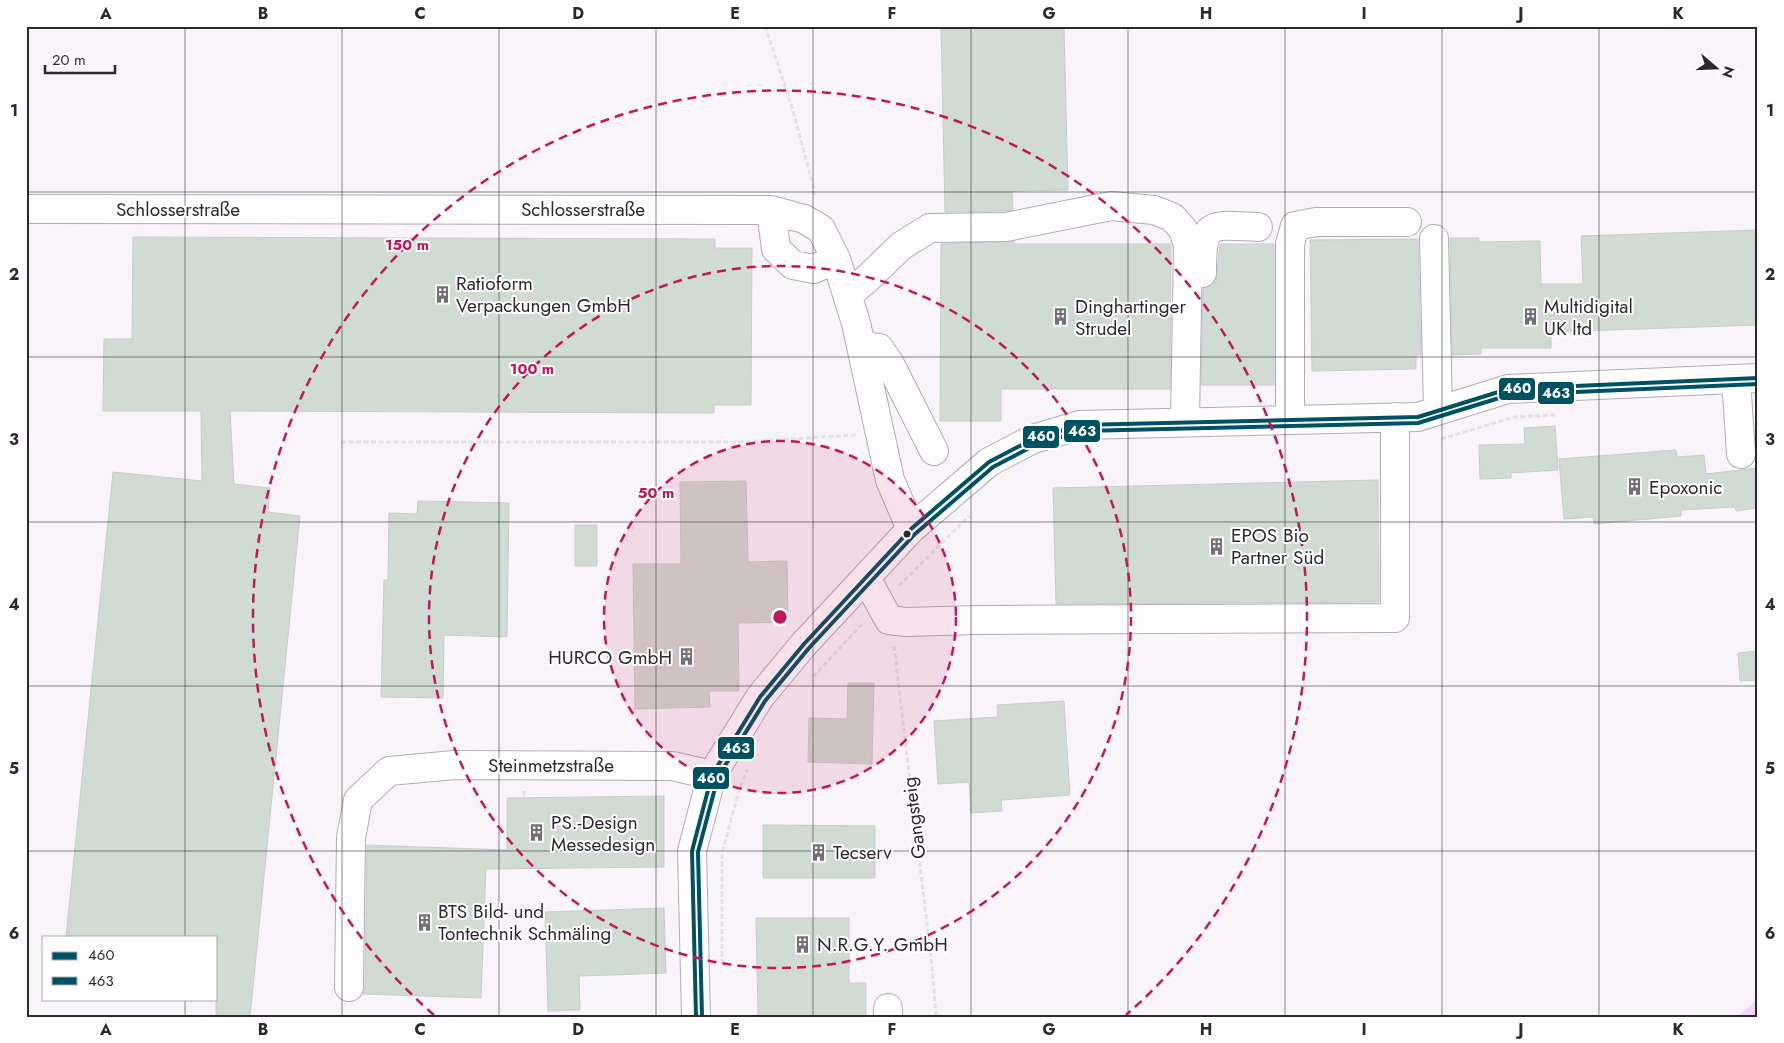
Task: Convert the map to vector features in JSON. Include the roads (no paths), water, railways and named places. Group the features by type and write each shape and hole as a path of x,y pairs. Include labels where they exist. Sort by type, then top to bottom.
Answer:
{"street":[{"path":"848,296 901,246 930,228 1006,227 1111,206 1154,210 1172,218 1183,229 1188,245 1194,422"},
{"name":"Schlosserstraße","path":"26,209 771,210 804,219 821,229 836,259"},
{"path":"771,210 776,249 792,265 814,269 836,259 856,323 890,480 911,529"},
{"path":"1290,420 1290,244 1295,226 1316,222 1408,222"},
{"path":"1194,422 1202,250 1206,233 1216,225 1258,227"},
{"path":"1434,239 1438,410"},
{"path":"861,346 879,348 890,364 934,451"},
{"path":"696,1017 692,851 712,774 760,696 804,644 911,529 989,462 1033,439 1080,425 1418,417 1508,389 1747,379 1741,454"},
{"path":"866,578 885,612 906,622 1395,618 1395,417"},
{"name":"Steinmetzstraße","path":"349,987 351,838 358,800 389,771 454,765 672,766 712,774"}],"place":[{"name":"Ratioform Verpackungen GmbH","path":"442,294"},
{"name":"Dinghartinger Strudel","path":"1061,317"},
{"name":"Multidigital UK ltd","path":"1530,317"},
{"name":"Epoxonic","path":"1635,487"},
{"name":"EPOS Bio Partner Süd","path":"1217,546"},
{"name":"HURCO GmbH","path":"686,657"},
{"name":"PS.-Design Messedesign","path":"537,833"},
{"name":"Tecserv","path":"819,852"},
{"name":"BTS Bild- und Tontechnik Schmäling","path":"424,922"},
{"name":"N.R.G.Y. GmbH","path":"803,944"}]}
